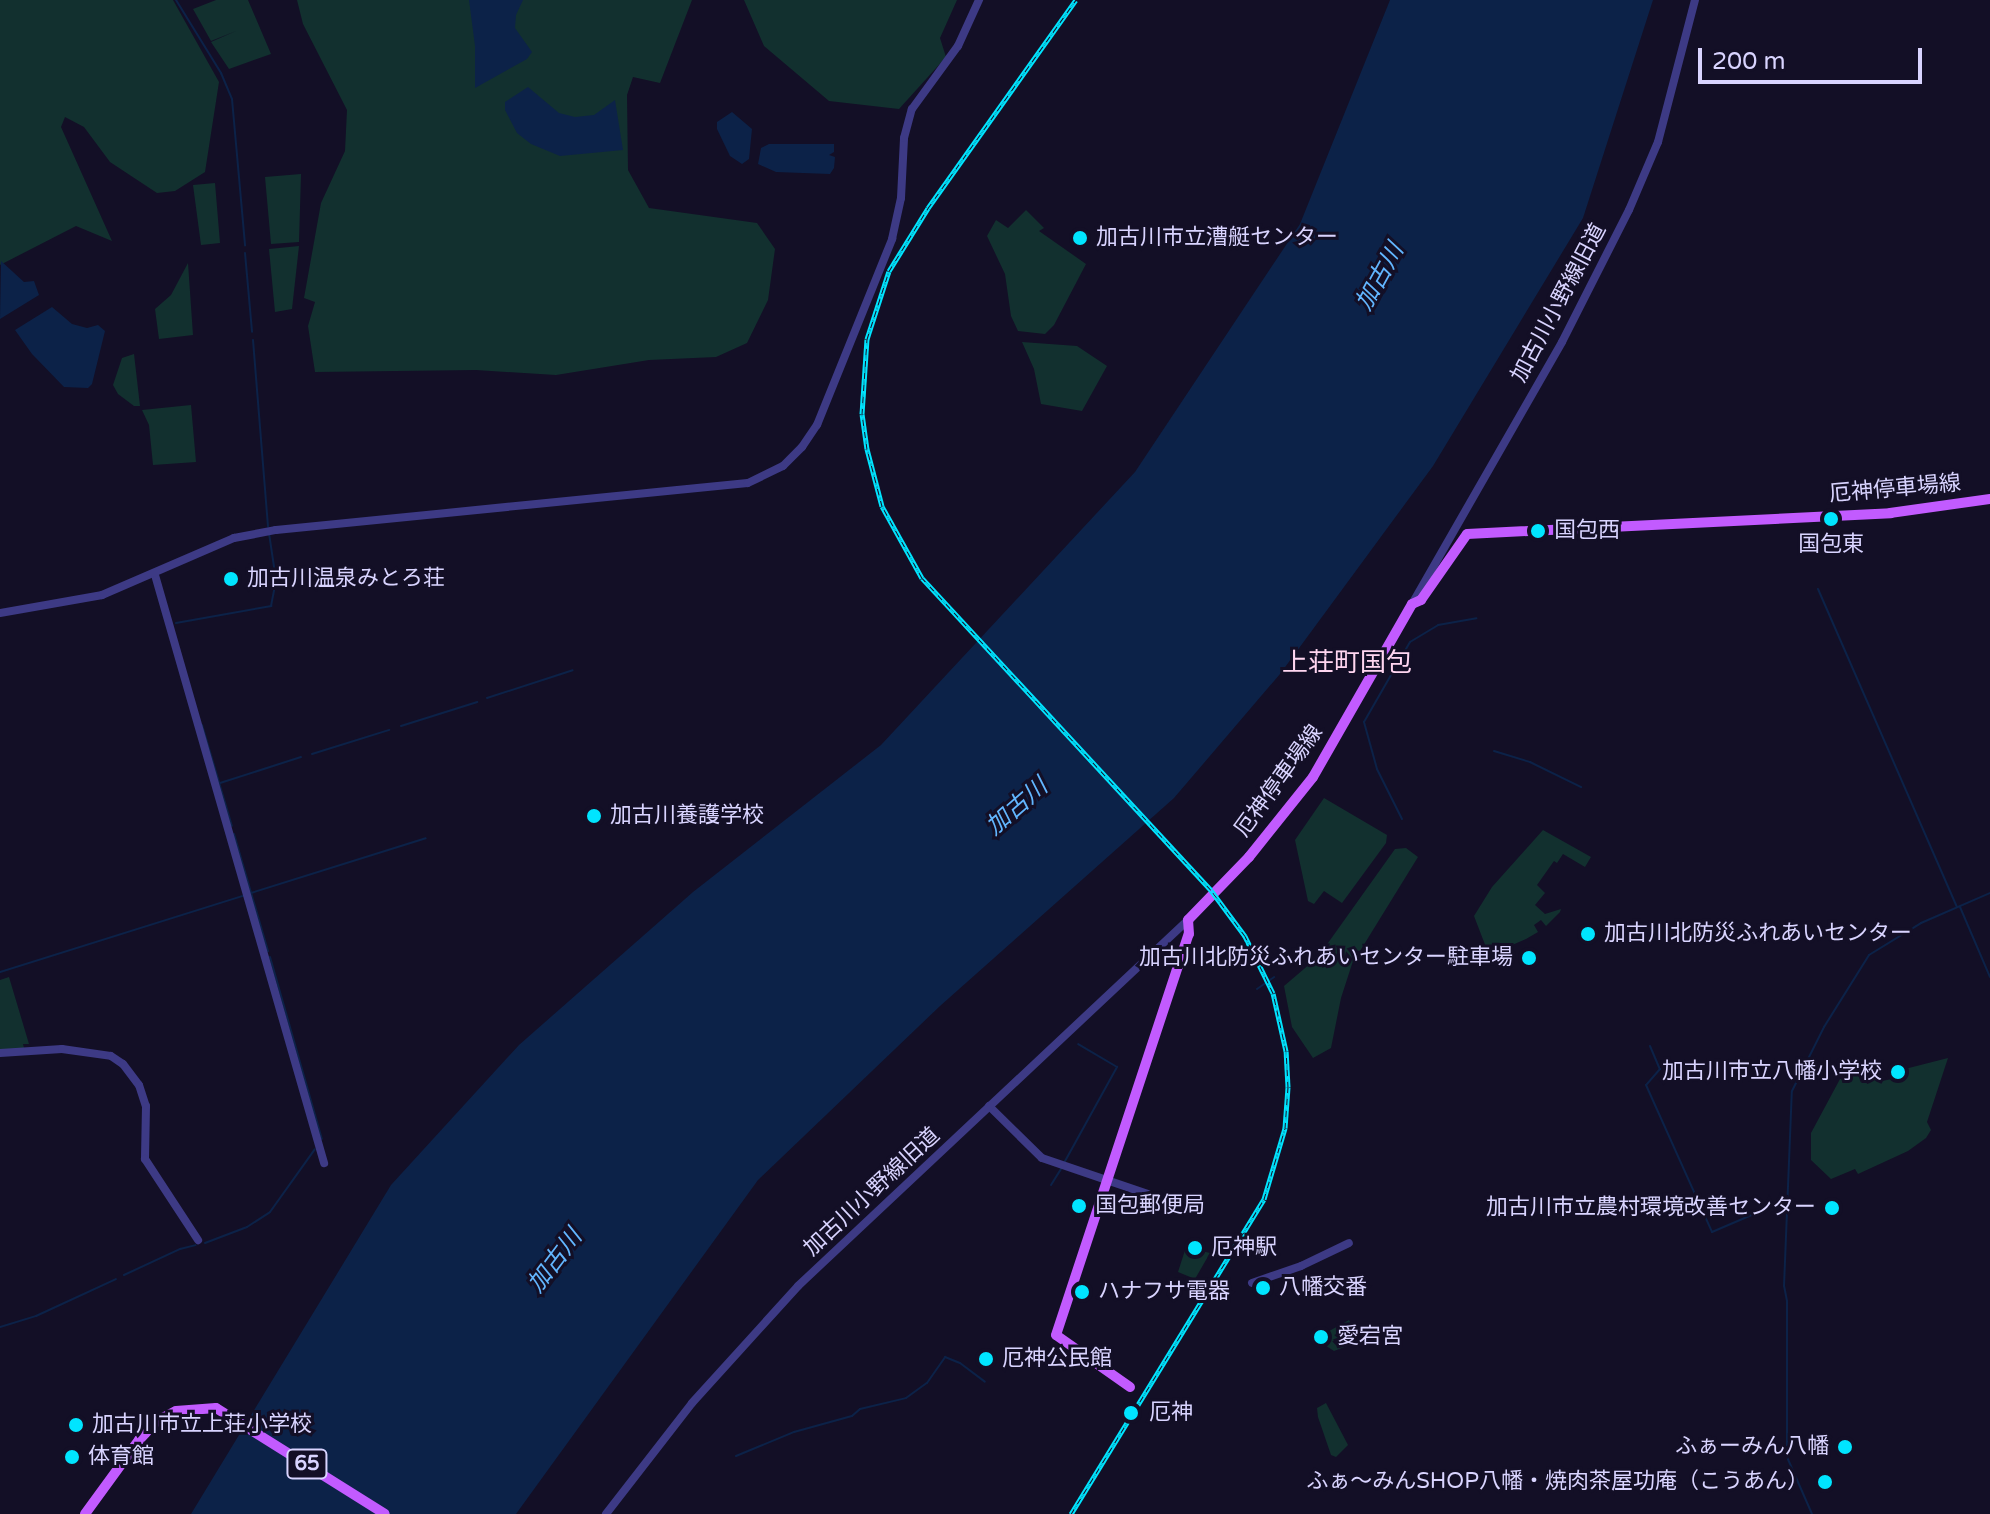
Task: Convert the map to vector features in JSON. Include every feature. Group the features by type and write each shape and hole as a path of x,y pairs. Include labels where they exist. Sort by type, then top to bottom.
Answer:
{"main road":[{"name":"厄神停車場線","path":"1188,920 1249,857 1313,777 1412,604 1421,600 1461,539 1473,531 1890,513 1990,499"},
{"path":"1130,1387 1056,1335 1189,934 1188,920"},
{"name":"65","path":"85,1514 139,1440 157,1421 176,1411 216,1408 385,1514"}],"street":[{"path":"0,613 102,595 155,575 234,538 276,530 748,483 783,466 802,447 817,425 892,239 901,198 904,138 912,109 958,46 979,0"},
{"name":"加古川小野線旧道","path":"1412,604 1562,342 1629,210 1658,142 1695,0"},
{"path":"155,575 324,1163"},
{"name":"加古川小野線旧道","path":"606,1514 740,1347 798,1286 1188,920"},
{"path":"0,1053 62,1049 111,1056 123,1064 139,1085 144,1099 145,1159 198,1240"},
{"path":"989,1106 1042,1158 1148,1194"},
{"path":"1252,1283 1349,1243"}],"green space":[{"path":"0,0 173,0 219,82 205,172 175,191 157,193 110,162 84,127 65,117 61,127 112,241 76,226 0,265"},
{"path":"216,0 248,0 271,54 229,69 211,42 236,31 211,41 193,9"},
{"path":"297,0 692,0 660,83 633,77 627,95 628,170 649,208 757,223 775,249 768,300 747,343 716,357 649,360 556,375 476,370 315,372 308,326 315,302 304,298 321,203 345,151 347,110 303,24"},
{"path":"744,0 957,0 940,38 946,57 899,109 829,101 764,46"},
{"path":"301,174 299,242 271,244 265,177"},
{"path":"215,183 220,243 201,245 193,185"},
{"path":"1026,210 1044,228 1039,231 1086,264 1054,325 1045,334 1018,331 1011,316 1005,274 987,236 996,220 1008,228"},
{"path":"299,246 292,309 275,312 269,249"},
{"path":"188,263 193,335 159,339 155,309 171,295"},
{"path":"1022,342 1077,346 1107,366 1082,411 1041,404 1034,369"},
{"path":"134,354 140,406 134,406 118,394 113,385 122,358"},
{"path":"191,405 196,462 153,465 149,425 142,410"},
{"path":"1324,798 1387,835 1386,843 1342,903 1324,891 1314,904 1308,901 1295,840"},
{"path":"1543,830 1591,857 1585,867 1563,854 1557,863 1554,861 1537,885 1545,893 1535,905 1545,914 1561,909 1560,912 1546,926 1541,920 1534,925 1538,932 1489,955 1474,916 1492,887"},
{"path":"1406,848 1418,857 1352,964 1341,998 1331,1048 1313,1058 1292,1027 1284,986 1318,957 1395,849"},
{"path":"9,977 29,1044 23,1044 24,1048 0,1050 0,980"},
{"path":"1863,1057 1866,1071 1882,1081 1892,1079 1897,1071 1948,1058 1927,1122 1931,1130 1926,1138 1908,1151 1858,1174 1855,1169 1831,1179 1811,1160 1811,1133 1840,1079 1850,1077"},
{"path":"1186,1247 1210,1253 1195,1279 1178,1272"},
{"path":"1349,1320 1360,1341 1334,1351 1320,1342 1324,1339 1322,1335"},
{"path":"1326,1403 1348,1445 1336,1457 1331,1455 1318,1417 1317,1408"}],"water":[{"path":"469,0 523,0 516,15 515,28 532,52 527,59 475,88 475,46"},
{"name":"加古川","path":"1390,0 1653,0 1583,218 1433,466 1280,674 1174,798 940,1006 758,1180 516,1514 191,1514 391,1185 519,1045 693,892 881,745 1135,472 1300,224"},
{"path":"528,87 559,113 575,117 594,115 615,100 623,150 560,156 531,144 517,133 505,110 505,102"},
{"path":"732,112 752,129 749,159 742,164 730,156 717,129 717,122"},
{"path":"769,144 834,144 834,152 829,155 835,157 834,168 830,174 776,172 758,164 761,148"},
{"path":"1,261 24,282 34,281 39,295 0,319"},
{"path":"52,307 72,324 87,328 98,325 105,331 92,384 88,388 64,387 32,354 15,330"}],"waterway":[{"path":"176,0 221,73 232,99 245,245"},
{"path":"245,253 252,332"},
{"path":"253,340 268,526"},
{"path":"176,623 271,606 276,580 269,533"},
{"path":"1818,589 1957,907"},
{"path":"1402,819 1377,769 1364,722 1410,642 1438,625 1476,618"},
{"path":"487,698 573,670"},
{"path":"401,726 477,702"},
{"path":"202,725 232,826"},
{"path":"312,754 389,730"},
{"path":"1494,751 1530,762 1581,787"},
{"path":"220,783 301,757"},
{"path":"234,834 268,951"},
{"path":"251,893 426,838"},
{"path":"1812,1514 1787,1457 1787,1301 1784,1286 1792,1091 1824,1027 1869,955 1921,923 1990,893"},
{"path":"0,972 245,895"},
{"path":"1960,907 1990,977"},
{"path":"270,957 322,1139"},
{"path":"1257,989 1274,977"},
{"path":"1064,1163 1117,1067 1078,1044"},
{"path":"1650,1046 1660,1069 1646,1085 1712,1232 1768,1208"},
{"path":"205,1243 247,1227 270,1212 315,1149"},
{"path":"1051,1185 1061,1169"},
{"path":"124,1275 180,1249 196,1245"},
{"path":"0,1327 36,1316 116,1279"},
{"path":"736,1456 794,1432 852,1416 860,1409 906,1398 927,1383 945,1357 960,1363 985,1382"}],"railway":[{"path":"1071,1514 1264,1199 1285,1128 1288,1087 1286,1051 1273,993 1245,936 1211,890 922,578 882,506 867,449 862,414 867,339 889,271 928,208 1076,0"}],"place":[{"name":"加古川市立漕艇センター","path":"1080,238"},
{"name":"国包東","path":"1831,519"},
{"name":"国包西","path":"1538,531"},
{"name":"加古川温泉みとろ荘","path":"231,579"},
{"name":"加古川養護学校","path":"594,816"},
{"name":"加古川北防災ふれあいセンター","path":"1588,934"},
{"name":"加古川北防災ふれあいセンター駐車場","path":"1529,958"},
{"name":"加古川市立八幡小学校","path":"1898,1072"},
{"name":"国包郵便局","path":"1079,1206"},
{"name":"加古川市立農村環境改善センター","path":"1832,1208"},
{"name":"厄神駅","path":"1195,1248"},
{"name":"八幡交番","path":"1263,1288"},
{"name":"ハナフサ電器","path":"1082,1292"},
{"name":"愛宕宮","path":"1321,1337"},
{"name":"厄神公民館","path":"986,1359"},
{"name":"厄神","path":"1131,1413"},
{"name":"加古川市立上荘小学校","path":"76,1425"},
{"name":"ふぁーみん八幡","path":"1845,1447"},
{"name":"体育館","path":"72,1457"},
{"name":"ふぁ～みんSHOP八幡・焼肉茶屋功庵（こうあん）","path":"1825,1482"}],"district":[{"name":"上荘町国包","path":"1347,663"}]}
